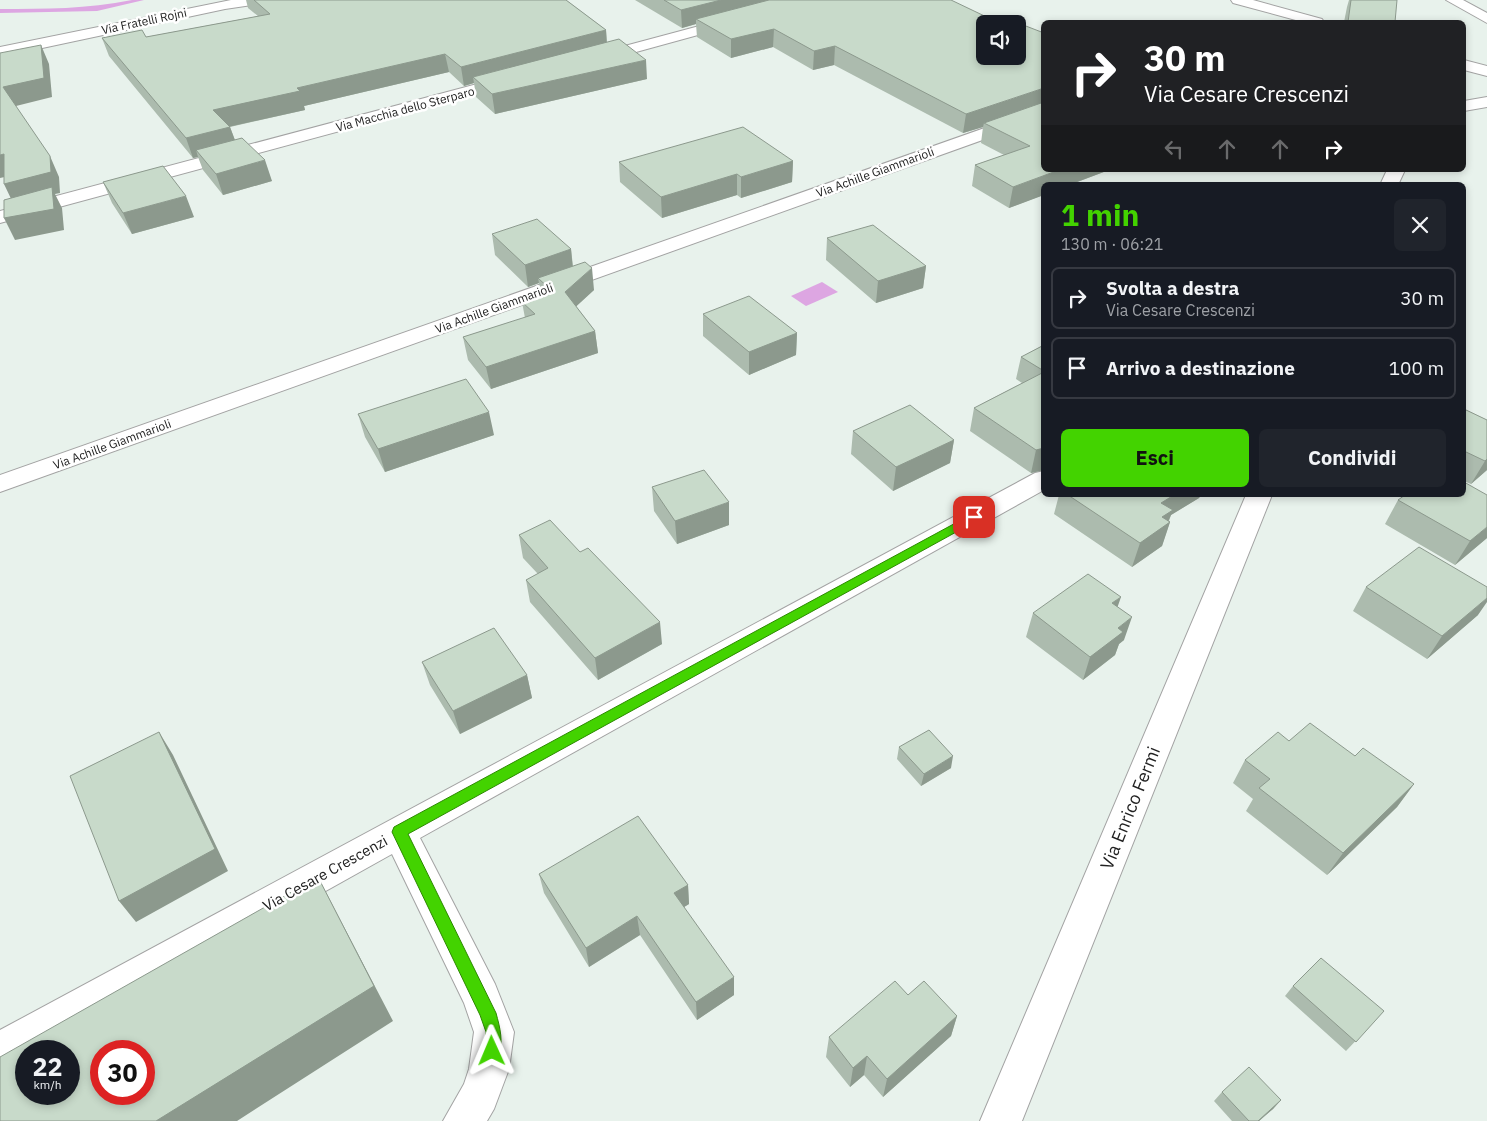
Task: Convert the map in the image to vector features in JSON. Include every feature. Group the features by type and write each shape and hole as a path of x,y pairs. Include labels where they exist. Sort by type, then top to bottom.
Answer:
{"street":[{"name":"Via Fratelli Rojni","path":"0,52 225,4 252,1 318,0"},
{"path":"1238,0 1303,20"},
{"path":"1453,0 1487,19"},
{"path":"576,63 746,17"},
{"path":"1466,66 1487,71"},
{"name":"Via Macchia dello Sterparo","path":"0,217 528,76"},
{"path":"1466,106 1487,102"},
{"name":"Via Achille Giammarioli","path":"0,484 1041,113"},
{"name":"Via Cesare Crescenzi","path":"0,1051 1041,480"},
{"name":"Via Enrico Fermi","path":"1001,1121 1258,497"},
{"path":"399,832 481,997 494,1032 489,1068 480,1095 464,1121"}],"shaded area":[{"path":"822,282 838,292 806,306 791,296"}],"building":[{"path":"254,0 566,0 606,30 461,67 445,54 297,88 300,91 213,110 230,127 186,138 102,38 142,30 146,37 270,14"},
{"path":"664,0 721,0 681,10"},
{"path":"769,0 951,0 982,15 976,15 976,65 1026,65 1026,26 1041,32 1041,89 966,114 835,46 814,51 774,29 731,39 696,19"},
{"path":"1351,0 1397,0 1395,20 1348,20"},
{"path":"619,39 646,60 492,94 473,77"},
{"path":"41,45 44,78 3,87 50,156 51,172 4,184 4,154 0,155 0,53"},
{"path":"1041,103 1041,172 1054,172 1013,187 975,165 1030,146 984,123"},
{"path":"743,127 793,161 741,177 737,174 661,197 619,162"},
{"path":"242,138 265,160 216,174 196,150"},
{"path":"163,166 186,196 123,213 103,182"},
{"path":"52,187 54,209 4,218 4,200"},
{"path":"537,219 571,249 525,265 492,234"},
{"path":"873,225 926,266 878,281 827,238"},
{"path":"585,262 592,268 565,292 595,331 486,367 463,337 535,314 522,302 552,291 538,278"},
{"path":"749,296 797,333 749,352 703,314"},
{"path":"1041,347 1041,369 1021,357"},
{"path":"1041,374 1041,449 1036,450 974,408"},
{"path":"466,379 489,412 378,449 358,414"},
{"path":"910,405 954,440 896,467 853,431"},
{"path":"1466,410 1487,420 1487,459 1485,461 1466,452"},
{"path":"704,470 729,502 675,521 652,487"},
{"path":"1466,483 1487,495 1487,527 1470,541 1398,500 1402,497 1466,497"},
{"path":"1071,497 1171,497 1161,503 1173,510 1162,517 1170,522 1140,543"},
{"path":"550,520 580,552 588,548 660,622 595,658 526,580 548,568 519,535"},
{"path":"1419,547 1487,587 1487,598 1442,636 1366,587"},
{"path":"1088,574 1121,597 1112,603 1132,617 1118,628 1123,632 1090,657 1033,613"},
{"path":"494,628 527,675 453,711 422,662"},
{"path":"1310,723 1355,756 1363,748 1414,784 1343,853 1259,788 1270,779 1245,760 1278,732 1289,741"},
{"path":"929,730 953,756 924,774 899,747"},
{"path":"159,732 215,849 119,901 70,776"},
{"path":"638,816 688,885 674,893 734,977 696,1002 637,916 586,948 539,874"},
{"path":"318,877 374,986 156,1121 0,1121 0,1057 15,1049 15,1105 80,1105 80,1040 30,1040"},
{"path":"1321,958 1384,1011 1356,1042 1293,986"},
{"path":"895,981 908,995 924,981 957,1016 887,1079 867,1056 853,1068 829,1037"},
{"path":"1249,1067 1281,1100 1258,1121 1249,1121 1222,1092"}],"waterway":[{"path":"0,11 97,9 141,0"}],"route":[{"path":"492,1051 494,1032 488,1013 399,832 974,517"}]}
